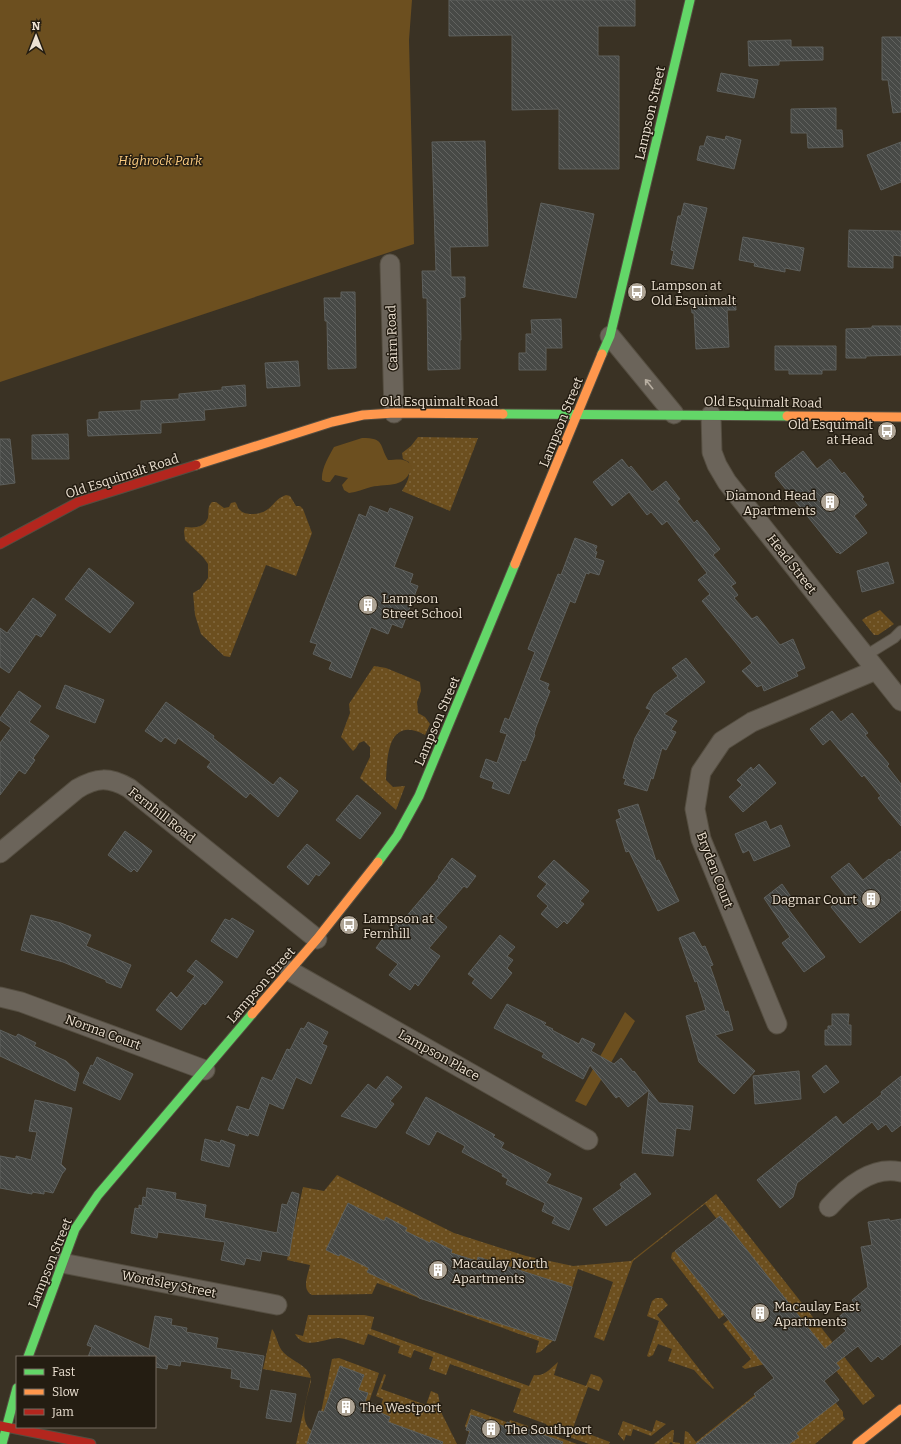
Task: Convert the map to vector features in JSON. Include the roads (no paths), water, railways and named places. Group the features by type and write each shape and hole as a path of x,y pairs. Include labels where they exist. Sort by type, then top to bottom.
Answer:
{"main road":[{"name":"Lampson Street","path":"28,1356 75,1228 98,1195 290,971 375,867 397,836 419,796 610,336 690,0"},
{"name":"Old Esquimalt Road","path":"0,544 66,508 90,498 332,422 363,415 394,413 578,415 674,414 901,417"},
{"path":"2,1444 3,1426 16,1391"},
{"path":"857,1444 901,1409"},
{"path":"3,1426 91,1444"}],"street":[{"name":"Cairn Road","path":"390,264 394,413"},
{"path":"610,336 674,414"},
{"name":"Head Street","path":"711,415 712,452 717,465 727,482 901,701"},
{"name":"Bryden Court","path":"777,1024 701,840 695,809 701,772 722,741 752,722 870,663"},
{"name":"Fernhill Road","path":"0,853 77,789 87,783 97,780 108,780 129,788 317,939"},
{"name":"Lampson Place","path":"290,971 588,1140"},
{"name":"Norma Court","path":"0,997 21,1002 205,1070"},
{"path":"830,1208 838,1197 848,1189 873,1174 884,1171 901,1172"},
{"name":"Wordsley Street","path":"62,1263 277,1305"}],"lane":[{"path":"870,663 899,635"}],"place":[{"name":"Lampson at Old Esquimalt","path":"637,292"},
{"name":"Old Esquimalt at Head","path":"887,431"},
{"name":"Diamond Head Apartments","path":"830,502"},
{"name":"Lampson Street School","path":"368,605"},
{"name":"Dagmar Court","path":"871,899"},
{"name":"Lampson at Fernhill","path":"349,925"},
{"name":"Macaulay North Apartments","path":"438,1270"},
{"name":"Macaulay East Apartments","path":"760,1313"},
{"name":"The Westport","path":"346,1407"},
{"name":"The Southport","path":"491,1429"}],"park label":[{"name":"Highrock Park","path":"160,160"}]}
